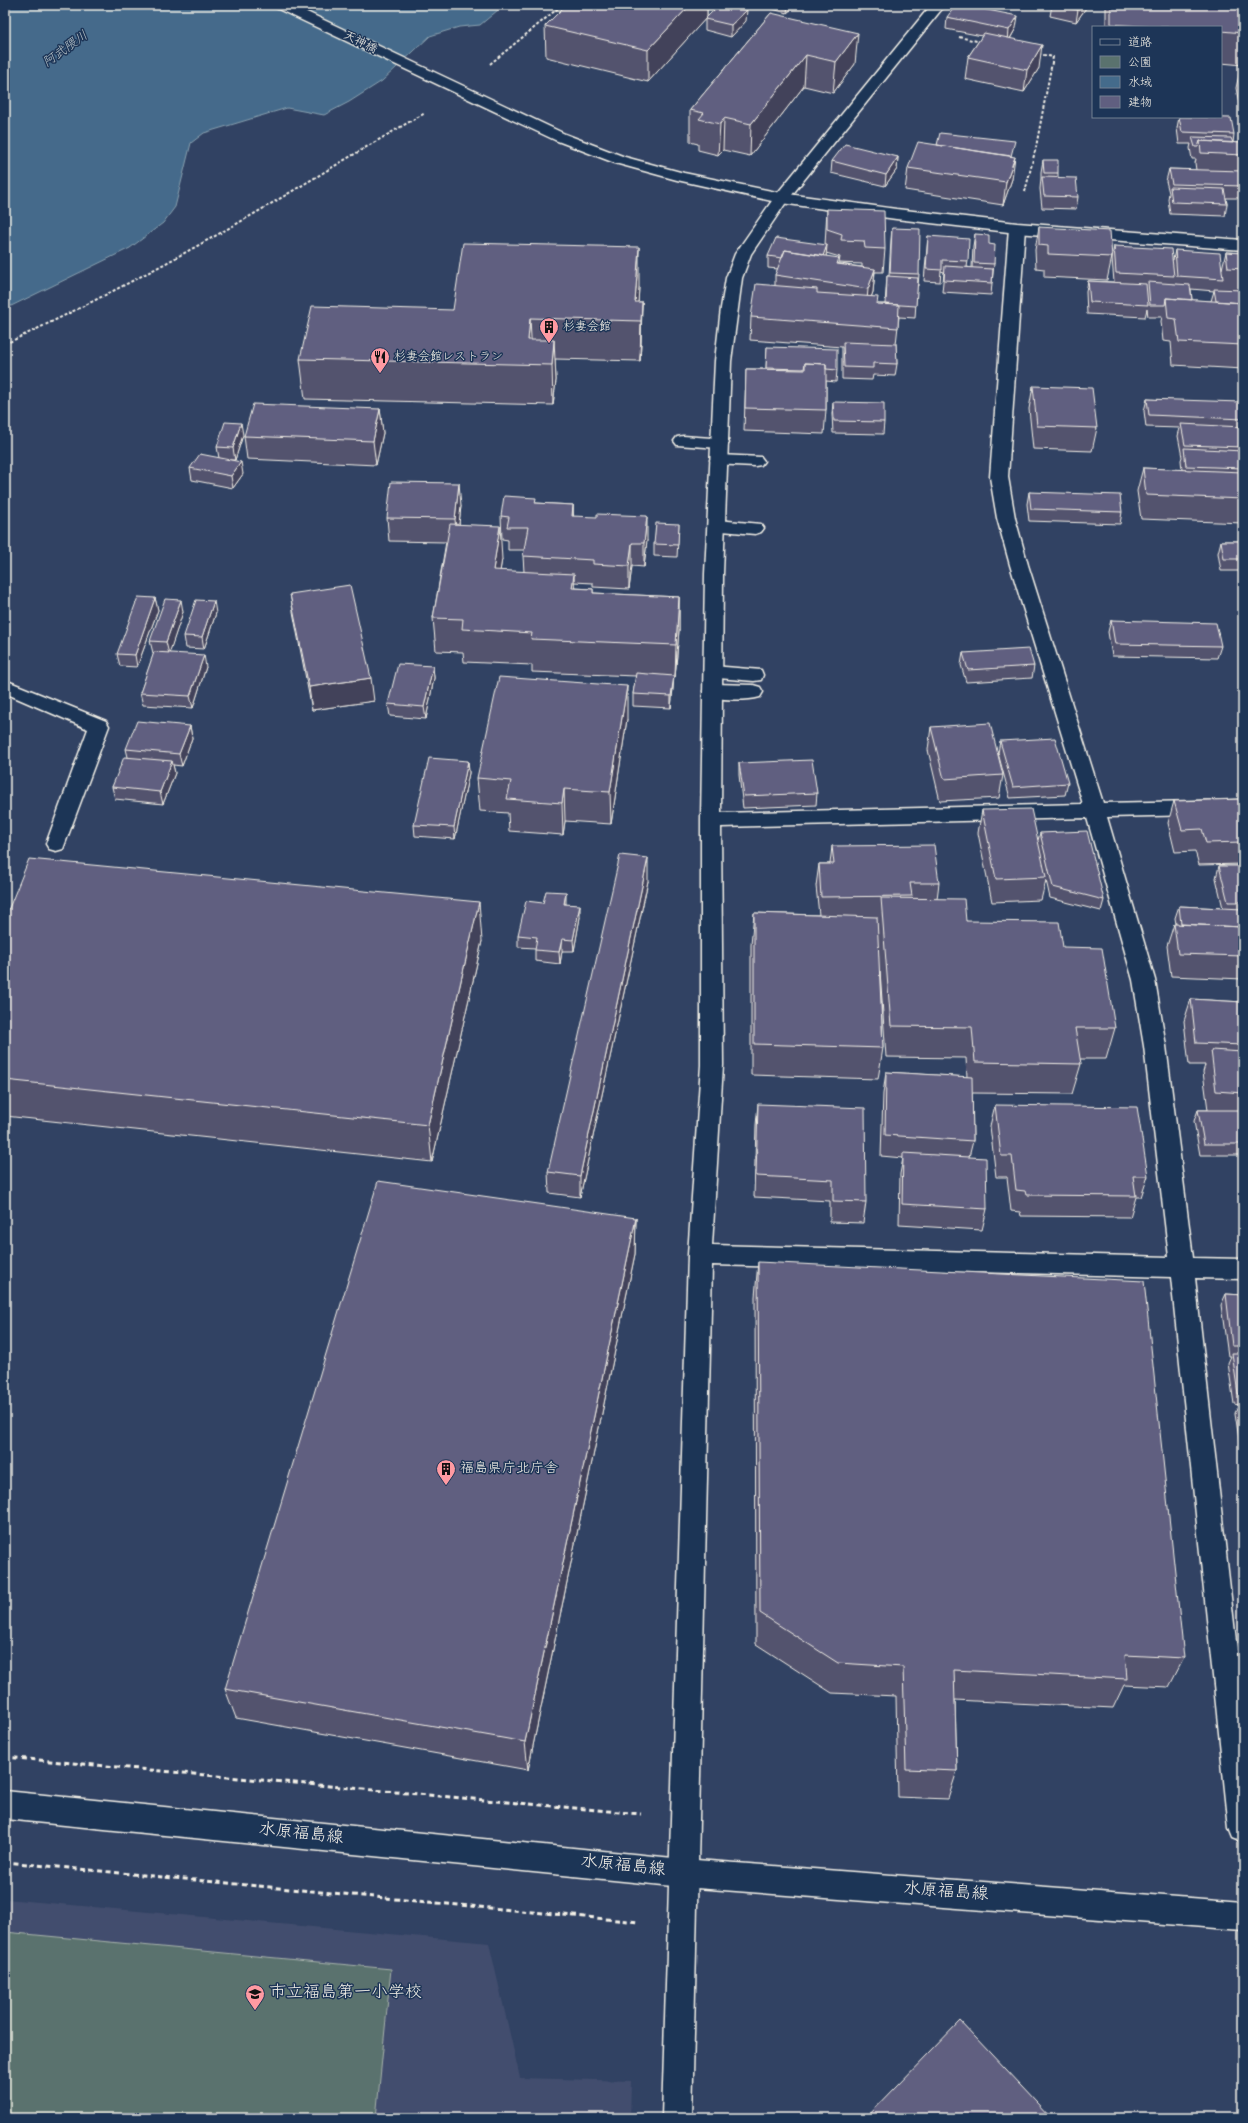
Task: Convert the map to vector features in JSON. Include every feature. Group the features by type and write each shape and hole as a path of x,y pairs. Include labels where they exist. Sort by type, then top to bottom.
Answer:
{"street":[{"name":"天神橋","path":"281,5 461,92 560,137 620,160 697,180 781,198 1017,228 1243,245"},
{"path":"677,2118 700,1255 712,1065 711,820 717,526 724,361 734,278 743,254 781,198 938,5"},
{"path":"1017,228 999,477 1006,518 1018,565 1046,649 1080,765 1095,810 1144,980 1155,1046 1182,1266 1243,1828"},
{"path":"683,442 755,461"},
{"path":"717,526 755,528"},
{"path":"713,681 754,684"},
{"path":"5,686 99,726 56,844"},
{"path":"711,820 1243,807"},
{"path":"700,1255 1182,1266 1243,1269"},
{"name":"水原福島線","path":"5,1805 683,1873 1243,1916"}],"path":[{"path":"5,344 70,314 252,215 337,163 461,92 494,59 562,5"},
{"path":"919,29 985,43"},
{"path":"1017,228 1036,146 1053,57 1038,54"},
{"path":"5,1757 685,1818"},
{"path":"5,1862 682,1926"}],"shaded area":[{"name":"市立福島第一小学校","path":"5,1899 489,1943 520,2078 631,2081 630,2118 5,2118"}],"green space":[{"name":"市立福島第一小学校","path":"5,1932 391,1969 376,2118 5,2118"}],"water":[{"name":"阿武隈川","path":"5,5 504,5 480,25 459,27 430,36 382,81 349,102 324,115 287,108 204,133 191,143 175,207 163,223 130,248 5,309"}],"building":[{"path":"566,5 690,5 648,50 545,26"},
{"path":"719,5 727,5 747,10 731,25 705,19"},
{"path":"956,5 1018,16 1009,30 947,17"},
{"path":"1053,5 1082,5 1078,10"},
{"path":"1111,5 1243,5 1243,33 1222,31 1222,26 1142,26 1111,24"},
{"path":"771,13 858,33 836,62 806,55 751,124 724,118 720,124 699,119 704,113 690,110"},
{"path":"984,33 1042,45 1027,70 968,57"},
{"path":"1179,118 1231,118 1234,134 1182,132"},
{"path":"940,133 1015,141 1011,156 937,145"},
{"path":"1192,137 1231,138 1233,143 1200,141 1198,147 1195,147"},
{"path":"1200,141 1243,143 1243,155 1201,153"},
{"path":"918,142 1015,157 1006,182 908,168"},
{"path":"845,144 898,157 886,175 832,161"},
{"path":"1043,160 1058,160 1058,173 1044,173"},
{"path":"1169,169 1243,171 1243,186 1172,184"},
{"path":"1042,177 1076,178 1078,197 1044,196"},
{"path":"1170,187 1224,189 1227,204 1172,202"},
{"path":"827,209 884,211 885,249 865,248 864,241 841,240 842,234 827,229"},
{"path":"1039,227 1110,231 1112,257 1048,254 1048,246 1039,245"},
{"path":"892,228 920,229 919,274 890,273"},
{"path":"975,234 989,235 989,244 995,245 994,264 974,263"},
{"path":"928,236 969,239 968,261 942,260 942,270 926,269"},
{"path":"776,238 827,245 823,256 785,250 782,258 768,256"},
{"path":"463,243 639,247 635,302 642,302 641,321 530,318 528,340 554,340 552,365 300,359 312,306 453,310"},
{"path":"1114,246 1171,249 1174,276 1116,273"},
{"path":"785,250 839,258 837,264 875,269 868,289 775,275"},
{"path":"1175,250 1220,253 1223,279 1177,276"},
{"path":"1226,252 1243,253 1243,269 1228,268"},
{"path":"945,266 993,269 992,283 944,280"},
{"path":"887,276 918,278 916,306 886,304"},
{"path":"1088,281 1146,284 1148,305 1090,302"},
{"path":"1148,282 1190,285 1192,300 1166,298 1165,305 1150,305"},
{"path":"756,284 817,289 817,293 878,297 877,304 899,305 898,328 751,317"},
{"path":"1214,289 1243,290 1243,303 1216,301"},
{"path":"1166,298 1243,303 1243,345 1179,342 1176,319 1168,318"},
{"path":"843,342 896,344 897,364 873,363 873,368 844,367"},
{"path":"767,347 837,349 837,370 826,369 826,364 805,363 804,369 766,368"},
{"path":"805,363 826,364 826,410 745,408 746,369 805,370"},
{"path":"1033,386 1092,388 1097,428 1037,426"},
{"path":"1147,399 1241,402 1241,405 1243,405 1243,419 1149,415"},
{"path":"833,402 884,403 884,422 834,421"},
{"path":"253,404 380,409 373,441 244,436"},
{"path":"225,422 241,423 233,448 217,447"},
{"path":"1181,424 1243,427 1243,447 1185,445"},
{"path":"1184,448 1243,451 1243,468 1186,466"},
{"path":"200,454 241,462 231,476 190,468"},
{"path":"1143,468 1243,472 1243,499 1146,495"},
{"path":"391,482 459,483 455,519 387,518"},
{"path":"1029,492 1120,495 1122,512 1031,509"},
{"path":"504,496 536,498 535,503 573,505 572,516 597,517 597,514 647,516 644,543 632,543 629,566 593,564 593,560 523,556 528,527 507,527 509,517 501,516"},
{"path":"656,523 679,524 678,545 654,544"},
{"path":"450,524 500,526 493,570 574,574 572,588 593,589 593,593 679,597 676,645 531,639 532,633 462,629 463,619 433,618"},
{"path":"1221,541 1243,541 1243,559 1224,559"},
{"path":"350,585 371,678 309,687 290,594"},
{"path":"138,597 155,598 135,655 117,654"},
{"path":"165,599 181,600 166,642 150,641"},
{"path":"196,600 214,601 202,637 184,636"},
{"path":"1111,620 1216,623 1221,646 1115,644"},
{"path":"1029,649 1034,666 968,670 963,653"},
{"path":"154,652 204,655 190,696 140,693"},
{"path":"398,664 433,666 424,707 388,704"},
{"path":"636,673 674,676 671,696 633,694"},
{"path":"499,677 627,686 610,792 564,789 562,803 507,799 511,781 477,778"},
{"path":"137,721 190,726 179,754 126,749"},
{"path":"990,723 1003,775 944,779 931,727"},
{"path":"1055,738 1068,783 1013,787 1000,741"},
{"path":"124,757 172,761 160,792 112,787"},
{"path":"429,758 468,761 454,827 414,825"},
{"path":"812,760 817,793 744,796 739,763"},
{"path":"1243,799 1243,842 1206,843 1202,829 1182,830 1174,801"},
{"path":"1031,809 1046,877 996,879 982,810"},
{"path":"1087,831 1104,900 1053,887 1040,833"},
{"path":"934,845 939,883 910,883 912,896 821,897 819,864 834,864 832,846"},
{"path":"620,855 648,858 580,1176 548,1172"},
{"path":"29,859 479,902 428,1125 5,1080 5,918"},
{"path":"1219,866 1243,866 1243,902 1228,902"},
{"path":"546,891 566,892 564,904 580,905 573,940 562,939 559,952 535,950 537,937 518,935 526,901 543,903"},
{"path":"881,898 964,899 966,921 1059,922 1063,947 1102,948 1115,1028 1075,1028 1081,1064 975,1062 972,1027 891,1026"},
{"path":"1179,906 1243,909 1243,927 1181,924"},
{"path":"754,913 877,917 883,1048 754,1044"},
{"path":"1174,924 1243,927 1243,956 1178,954"},
{"path":"1191,999 1243,1002 1243,1045 1196,1043"},
{"path":"1211,1050 1243,1052 1243,1093 1216,1091"},
{"path":"886,1072 972,1077 973,1141 885,1135"},
{"path":"758,1104 865,1108 866,1202 833,1201 833,1180 756,1176"},
{"path":"995,1105 1137,1107 1148,1176 1133,1176 1136,1196 1026,1195 1025,1191 1016,1190 1012,1156 1001,1156"},
{"path":"1198,1110 1243,1110 1243,1144 1204,1144"},
{"path":"903,1153 986,1158 987,1209 902,1204"},
{"name":"福島県庁北庁舎","path":"378,1181 636,1218 525,1742 225,1689"},
{"path":"758,1262 1144,1281 1184,1658 1125,1655 1127,1679 954,1670 957,1771 906,1769 903,1667 838,1663 760,1613"},
{"path":"1226,1294 1243,1295 1243,1346 1232,1346"},
{"path":"1232,1353 1243,1353 1243,1394 1238,1394"},
{"path":"960,2021 1051,2118 866,2118"}],"place":[{"name":"杉妻会館","path":"549,344"},
{"name":"杉妻会館レストラン","path":"380,374"},
{"name":"福島県庁北庁舎","path":"446,1486"},
{"name":"市立福島第一小学校","path":"255,2011"}]}
